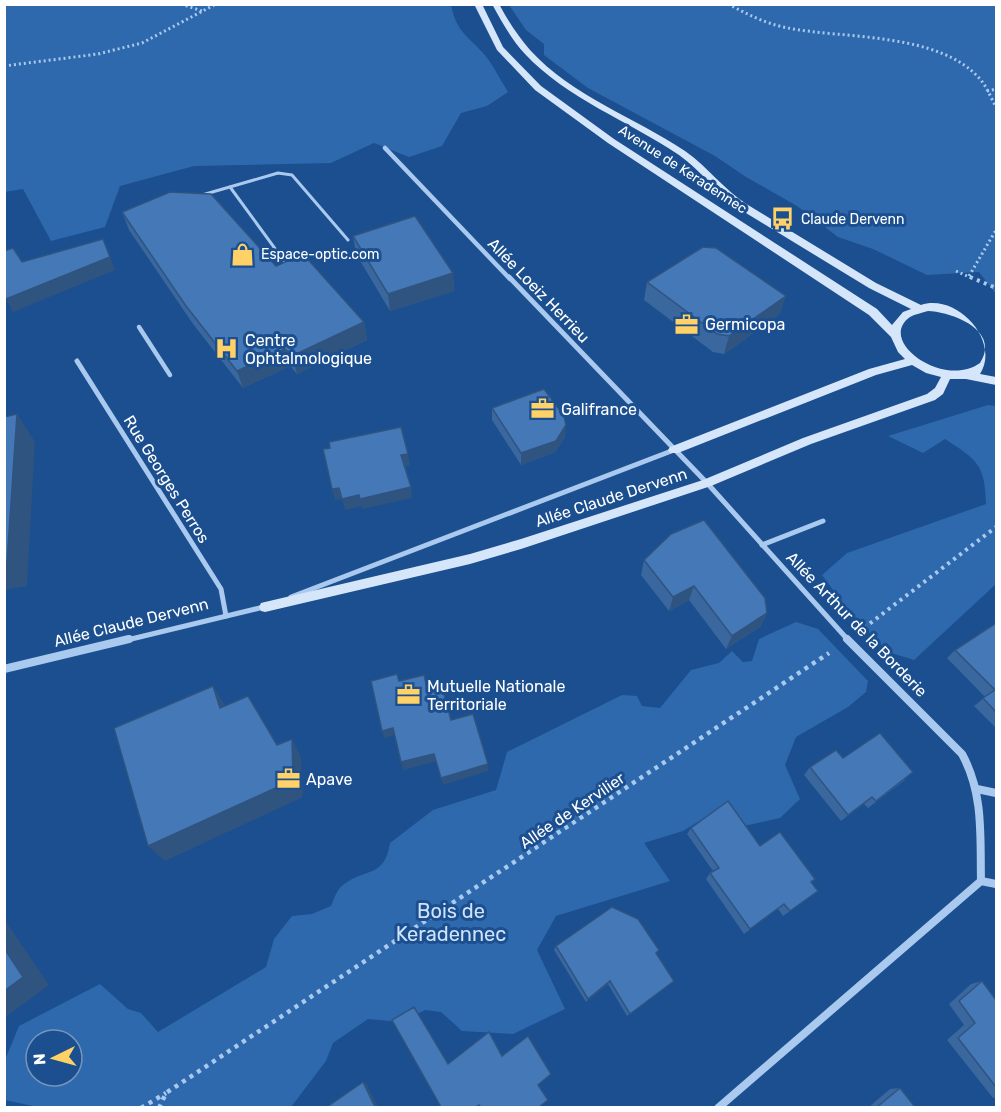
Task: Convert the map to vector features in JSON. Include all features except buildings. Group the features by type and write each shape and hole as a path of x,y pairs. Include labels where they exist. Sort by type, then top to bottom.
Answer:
{"street":[{"name":"Avenue de Keradennec","path":"478,4 500,48 538,88 611,141 873,312 896,336"},
{"name":"Avenue de Keradennec","path":"495,4 519,43 566,84 682,153 727,195 762,218 882,291 920,309"},
{"name":"Allée Loeiz Herrieu","path":"385,148 707,483"},
{"path":"966,375 985,366 991,358 994,347 982,328 971,319 942,308 920,309 902,317 896,326 898,346 911,361 934,372 996,381"},
{"name":"Rue Georges Perros","path":"77,361 221,589 226,615"},
{"name":"Allée Claude Dervenn","path":"265,608 442,537 873,372 911,361"},
{"name":"Allée Claude Dervenn","path":"4,669 470,559 707,483 807,441 931,397 939,391 947,375"},
{"name":"Allée Arthur de la Borderie","path":"707,483 848,640 962,754 972,768 977,789 981,881"},
{"path":"762,545 823,521"},
{"path":"977,789 996,793"},
{"path":"718,1107 981,881 996,884"}],"lane":[{"path":"198,196 278,173 292,175 348,240"},
{"path":"230,187 287,265"},
{"path":"139,327 170,375"}],"path":[{"path":"181,4 202,11"},
{"path":"4,66 124,48 156,37 216,4"},
{"path":"728,4 755,18 787,28 866,37 922,48 950,59 978,77 996,107"},
{"path":"987,91 996,88"},
{"path":"969,276 996,230"},
{"path":"956,271 996,288"},
{"name":"Allée de Kervilier","path":"141,1107 230,1053 848,640 996,527"},
{"path":"159,1107 166,1093"}],"green space":[{"path":"5,5 451,5 457,23 488,59 508,92 487,106 461,113 442,146 409,157 374,143 331,163 194,166 120,186 105,227 51,241 23,189 5,192"},
{"path":"509,5 996,5 996,294 979,272 927,275 873,249 838,237 797,206 715,156 588,88 544,55 544,44 526,30"},
{"path":"988,405 996,406 996,584 914,660 888,652 850,613 822,575 847,553 986,504 981,471 972,458 956,446 945,439 923,453 888,436"},
{"name":"Bois de Keradennec","path":"796,622 818,629 868,681 866,692 848,707 796,737 785,765 800,799 780,818 744,826 724,806 683,831 644,843 670,881 556,916 537,950 565,1009 513,1034 462,1031 441,1012 425,1010 401,1022 368,1019 333,1043 326,1061 291,1107 42,1108 5,1100 5,1060 19,1026 100,984 128,1009 141,1013 158,1032 266,967 274,939 292,916 312,914 331,906 341,887 379,867 387,854 390,843 433,810 496,790 507,752 622,695 637,696 642,706 660,708 691,670 719,663 732,651 743,662 752,661 759,639"}],"place":[{"name":"Claude Dervenn","path":"783,219"},
{"name":"Espace-optic.com","path":"243,254"},
{"name":"Germicopa","path":"687,324"},
{"name":"Centre Ophtalmologique","path":"227,349"},
{"name":"Galifrance","path":"543,409"},
{"name":"Mutuelle Nationale Territoriale","path":"409,695"},
{"name":"Apave","path":"288,779"}]}
